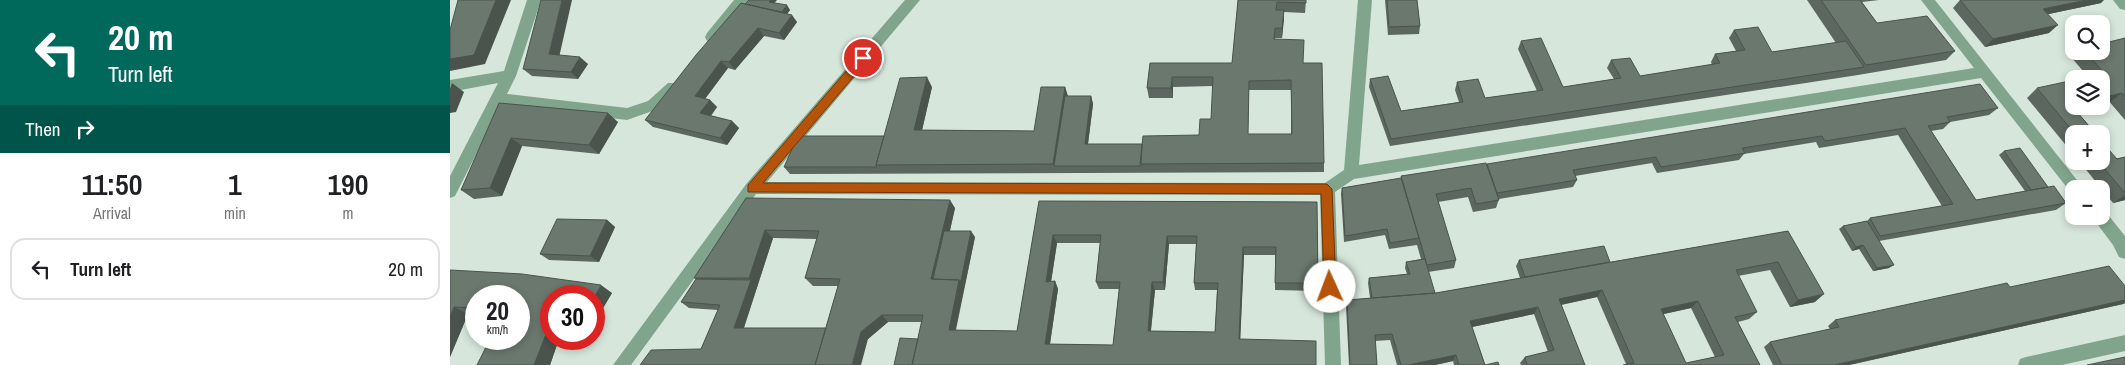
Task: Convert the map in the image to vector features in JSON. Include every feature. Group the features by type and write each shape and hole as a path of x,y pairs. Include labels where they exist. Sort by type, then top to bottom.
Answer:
{"street":[{"path":"450,192 509,76 534,0"},
{"path":"705,47 742,0"},
{"path":"621,365 752,188 913,0"},
{"path":"1351,173 1365,0"},
{"path":"1928,0 1983,72 2071,180"},
{"path":"2120,0 2125,5"},
{"path":"752,188 1327,189 1351,173 1983,72"},
{"path":"450,86 509,76"},
{"path":"497,99 627,114 642,111 656,104 668,94 680,78"},
{"path":"1327,189 1333,365"},
{"path":"2108,225 2123,243"},
{"path":"2026,365 2125,342"}],"building":[{"path":"458,0 496,0 474,55 450,59 450,30"},
{"path":"541,0 562,0 549,54 580,57 571,72 523,69"},
{"path":"749,0 771,0 769,2 787,5 782,12 745,4"},
{"path":"1238,0 1306,0 1306,3 1277,2 1276,10 1284,10 1282,28 1275,28 1274,39 1304,40 1303,63 1322,63 1324,163 1140,164 1143,136 1199,135 1200,119 1211,119 1213,77 1172,77 1171,88 1147,88 1150,63 1232,63","holes":["1291,80 1292,134 1248,134 1249,81"]},
{"path":"1387,0 1417,0 1420,26 1389,27"},
{"path":"1821,0 1860,0 1877,23 1927,16 1955,51 1866,65"},
{"path":"1960,0 2087,0 2043,9 2058,25 1993,39"},
{"path":"741,3 792,15 779,33 758,28 729,62 721,61 695,96 710,100 700,113 732,121 720,138 645,120 696,55"},
{"path":"1758,27 1772,52 1846,41 1864,67 1391,139 1370,79 1388,76 1401,111 1463,102 1457,82 1478,79 1485,98 1543,90 1521,41 1541,38 1563,87 1621,78 1611,60 1630,58 1640,76 1720,63 1715,54 1745,50 1734,30"},
{"path":"2125,38 2125,97 2122,93 2110,96 2110,70 2101,70 2093,60 2110,60 2110,42"},
{"path":"927,77 914,130 1034,131 1041,87 1065,87 1053,164 876,165 900,78"},
{"path":"2065,82 2065,115 2080,115 2088,125 2068,125 2037,88"},
{"path":"1980,84 1998,108 1947,117 1950,122 1928,126 1976,200 2054,186 2065,203 1880,236 1870,218 1953,204 1905,128 1825,141 1822,136 1742,148 1745,153 1661,167 1656,157 1573,170 1577,180 1497,193 1487,164"},
{"path":"1065,96 1091,96 1085,144 1142,144 1141,166 1054,166"},
{"path":"499,103 608,113 589,145 511,138 490,188 461,190"},
{"path":"798,136 884,136 877,167 784,167"},
{"path":"2020,148 2048,187 2031,190 2004,151"},
{"path":"2110,151 2117,159 2125,157 2125,193 2106,170 2110,170"},
{"path":"1486,163 1499,200 1476,204 1471,188 1436,194 1456,260 1427,265 1401,176"},
{"path":"1401,178 1419,238 1390,243 1387,229 1345,236 1342,188"},
{"path":"746,198 950,200 931,279 959,280 949,330 1017,331 1039,201 1317,202 1318,283 1275,283 1276,247 1243,247 1239,339 1316,341 1316,365 912,365 923,315 882,315 861,332 852,365 815,365 840,279 805,278 819,231 765,230 749,278 694,278","holes":["1053,235 1101,235 1096,282 1120,282 1113,345 1045,344 1055,281 1046,282","1167,236 1197,236 1194,283 1218,283 1215,332 1148,331 1152,282 1163,282"]},
{"path":"557,219 607,220 590,256 540,254"},
{"path":"1867,221 1894,265 1877,268 1863,245 1856,247 1843,226"},
{"path":"944,231 971,231 961,281 933,279"},
{"path":"1788,231 1824,294 1798,300 1778,262 1736,270 1757,312 1735,317 1760,365 1623,365 1634,363 1602,290 1559,299 1585,365 1527,365 1525,357 1554,350 1538,307 1470,321 1485,365 1459,365 1456,355 1401,365 1392,334 1375,335 1377,365 1350,365 1347,300 1436,293","holes":["1698,301 1724,355 1686,363 1661,309"]},
{"path":"1604,246 1610,262 1525,277 1519,260"},
{"path":"1425,259 1435,293 1372,298 1369,278 1410,274 1406,262"},
{"path":"2109,266 2125,286 2125,300 1834,365 1782,365 1770,342 1839,327 1835,320 2007,283 2010,287"},
{"path":"450,270 522,274 601,285 540,285 540,350 534,365 477,365 484,350 530,350 530,285 465,285 465,308 454,307 450,317"},
{"path":"696,279 751,280 734,328 826,328 815,365 640,365 651,350 701,349 720,305 681,302"},
{"path":"900,338 918,339 912,365 894,365"},
{"path":"2125,357 2125,365 2087,365"},
{"path":"1498,362 1499,365 1485,365"}],"route":[{"path":"863,58 752,188 1327,189 1330,287"}]}
